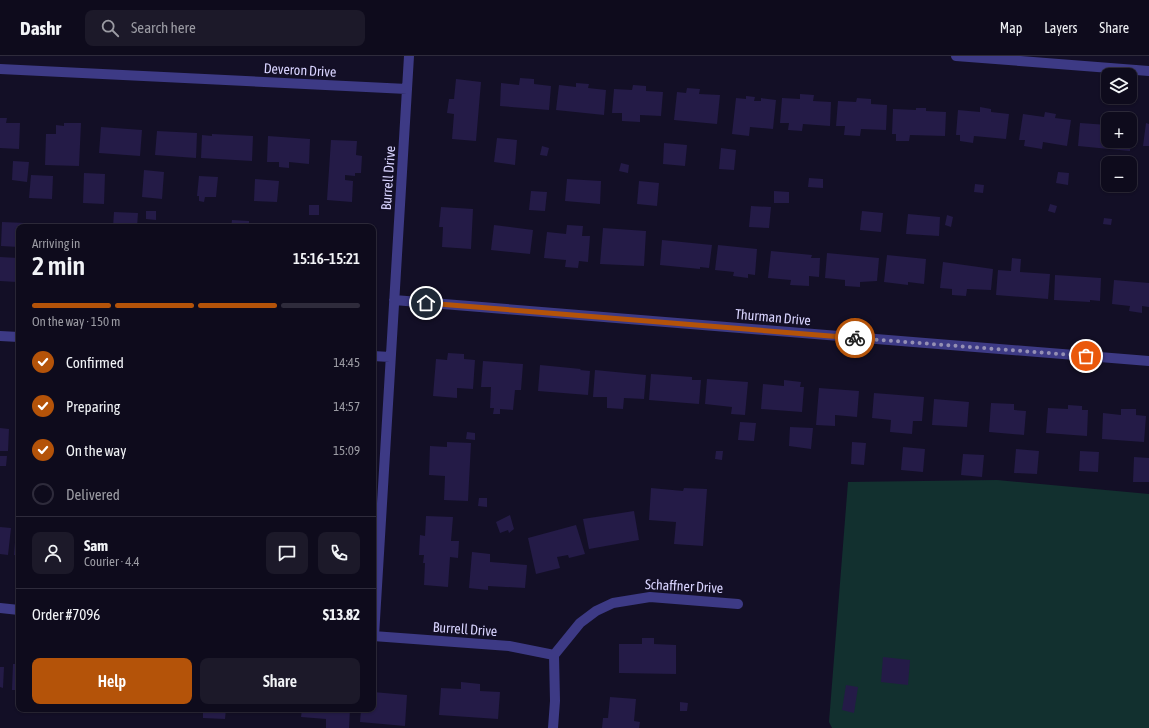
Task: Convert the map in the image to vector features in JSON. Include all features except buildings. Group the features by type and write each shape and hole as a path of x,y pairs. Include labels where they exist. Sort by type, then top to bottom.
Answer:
{"street":[{"name":"Burrell Drive","path":"376,587 409,56"},
{"path":"956,56 1149,71"},
{"name":"Deveron Drive","path":"0,69 407,90"},
{"name":"Thurman Drive","path":"394,300 1149,361"},
{"path":"0,336 16,337"},
{"path":"376,356 390,357"},
{"name":"Schaffner Drive","path":"554,655 580,623 596,611 613,603 650,597 738,604"},
{"path":"0,608 16,610"},
{"name":"Burrell Drive","path":"376,636 509,646 554,655"},
{"path":"553,728 555,701 554,655"}],"green space":[{"path":"997,480 1149,494 1149,728 832,728 829,722 848,482"}],"way so far":[{"path":"855,338 1086,356"}],"route":[{"path":"426,303 855,338"}]}
